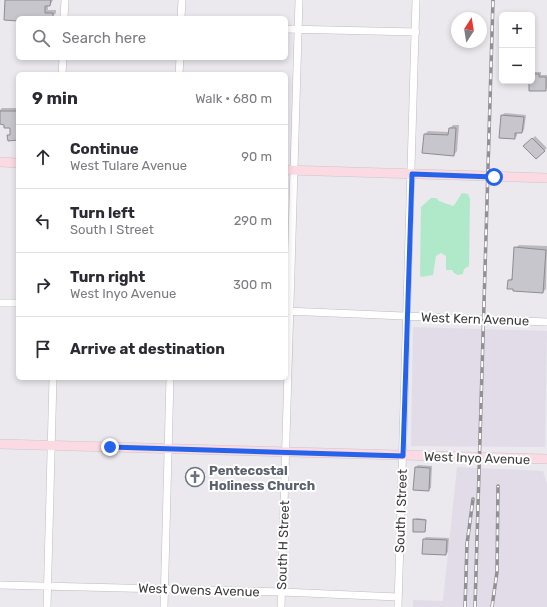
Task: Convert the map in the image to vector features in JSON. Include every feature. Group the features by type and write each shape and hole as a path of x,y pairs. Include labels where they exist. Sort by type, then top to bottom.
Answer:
{"main road":[{"path":"0,162 16,163"},
{"path":"290,170 547,178"},
{"name":"West Inyo Avenue","path":"0,444 547,460"}],"street":[{"path":"64,16 65,0"},
{"path":"181,16 182,0"},
{"name":"South H Street","path":"288,311 290,170 299,0"},
{"name":"South I Street","path":"398,607 416,0"},
{"path":"288,29 416,32"},
{"path":"62,72 63,60"},
{"path":"179,72 180,60"},
{"path":"0,303 16,303"},
{"name":"West Kern Avenue","path":"288,311 546,322"},
{"path":"47,607 53,380"},
{"path":"164,607 170,380"},
{"name":"South H Street","path":"281,607 287,380"},
{"name":"West Owens Avenue","path":"0,585 282,592 398,597"}],"shaded area":[{"path":"413,327 547,331 545,447 411,446"},
{"path":"457,467 543,471 547,484 547,607 413,607 413,600 443,601"}],"green space":[{"path":"462,193 468,194 470,199 469,266 464,269 463,274 458,275 452,270 446,270 446,256 441,253 436,256 433,275 421,277 421,207 431,198 436,198 439,201 453,206"}],"building":[{"path":"5,0 51,0 50,6 45,6 45,13 53,13 53,16 16,16 16,21 4,20"},
{"path":"535,74 539,74 539,77 546,77 546,91 529,91 529,84 535,84"},
{"path":"0,111 16,111 16,140 8,141 7,135 10,135 10,128 4,128 4,125 0,124"},
{"path":"501,115 524,117 522,133 515,133 515,139 499,138"},
{"path":"449,128 456,128 454,156 422,153 424,134 448,135"},
{"path":"532,138 545,151 536,159 523,146"},
{"path":"514,247 546,250 543,293 513,291 513,289 507,289 508,280 512,280"},
{"path":"415,467 430,468 429,491 413,490"},
{"path":"413,519 426,520 425,532 413,532"},
{"path":"423,539 447,540 446,555 422,554"}],"railway":[{"path":"475,607 493,0"},
{"path":"492,607 497,572 498,486"},
{"path":"465,607 467,544 473,499"}],"place":[{"name":"Pentecostal Holiness Church","path":"195,477"}],"route":[{"path":"110,447 403,456 412,174 494,177"}]}
